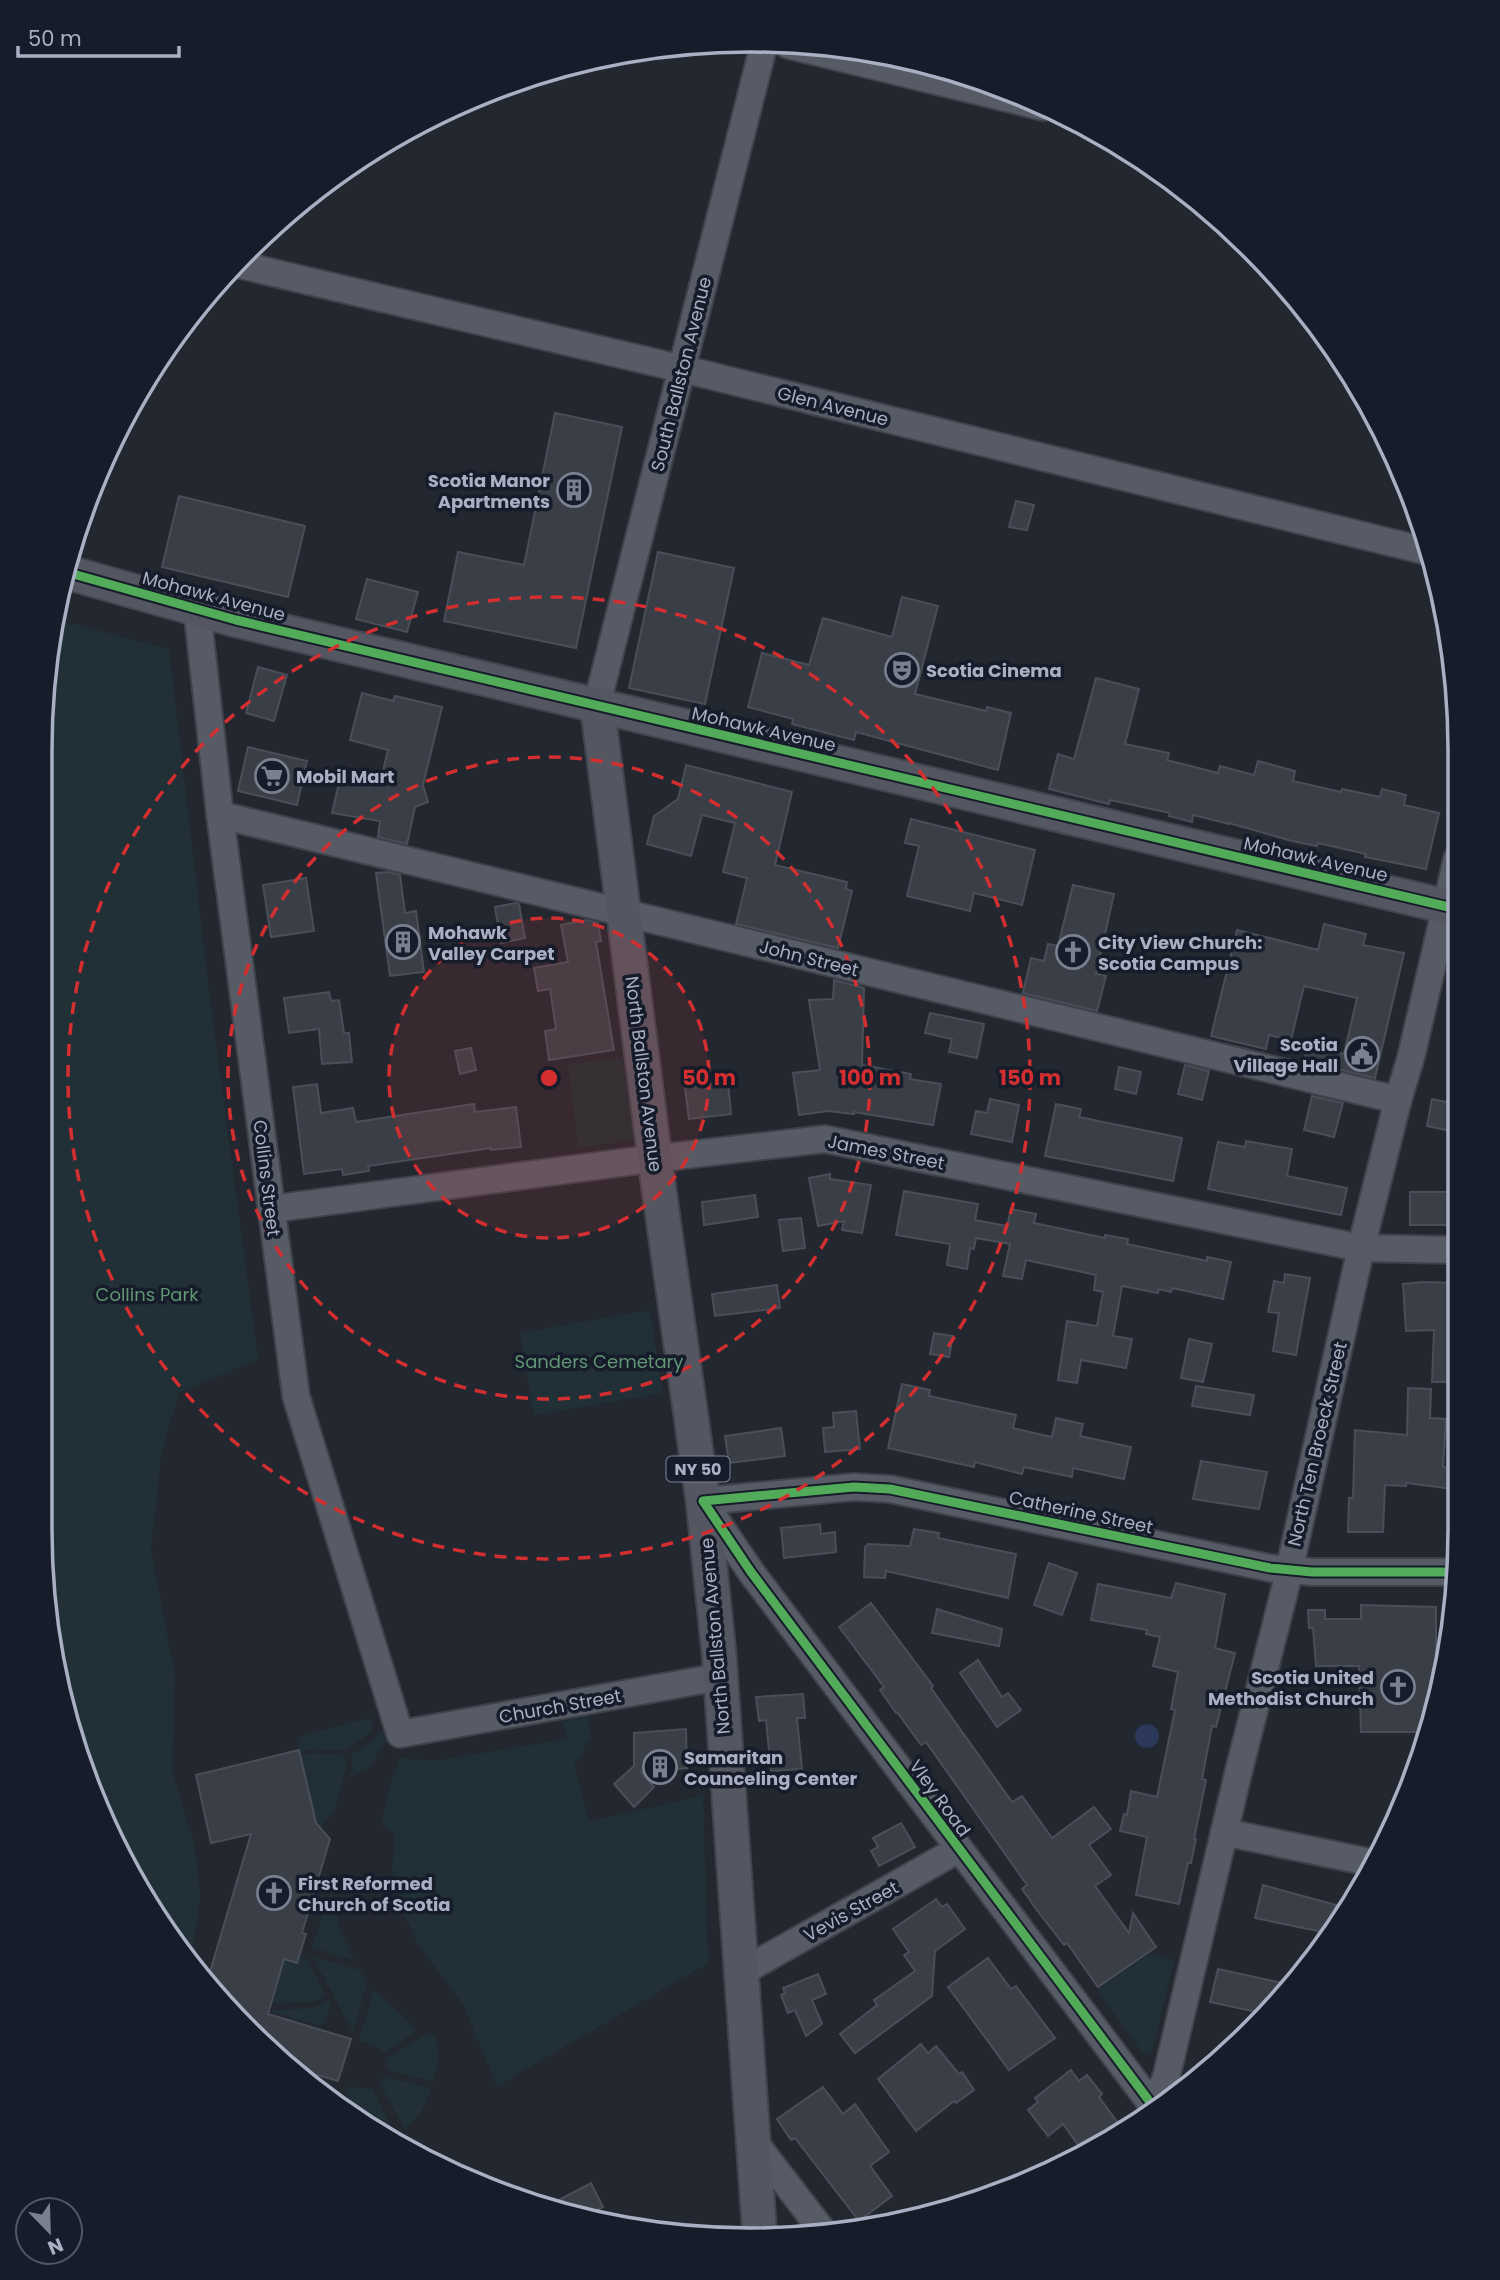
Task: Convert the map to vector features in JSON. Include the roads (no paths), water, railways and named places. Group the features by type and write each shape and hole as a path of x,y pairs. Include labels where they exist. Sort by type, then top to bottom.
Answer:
{"main road":[{"name":"Mohawk Avenue","path":"75,574 197,609 1448,907"},
{"name":"North Ballston Avenue","path":"597,704 655,1159 703,1501 742,1972 759,2228"}],"street":[{"name":"South Ballston Avenue","path":"597,704 762,53"},
{"path":"843,58 976,91"},
{"name":"Glen Avenue","path":"248,267 683,369 1417,549"},
{"name":"Collins Street","path":"197,609 220,815 296,1396 400,1734"},
{"name":"John Street","path":"220,815 1398,1100"},
{"name":"North Ten Broeck Street","path":"1157,2096 1167,2074 1289,1571 1361,1248 1448,919"},
{"name":"James Street","path":"271,1209 825,1139 1361,1248 1448,1250"},
{"name":"Catherine Street","path":"703,1501 854,1486 890,1489 1289,1571 1446,1572"},
{"name":"Vley Road","path":"703,1501 751,1572 1150,2101"},
{"name":"Church Street","path":"400,1734 719,1677"},
{"path":"1224,1832 1364,1861"},
{"name":"Vevis Street","path":"742,1972 959,1849"},
{"path":"755,2143 817,2224"}],"water":[{"path":"1147,1724 1158,1731 1159,1736 1152,1747 1147,1748 1136,1741 1135,1736 1142,1725"}],"place":[{"name":"Scotia Manor Apartments","path":"574,490"},
{"name":"Scotia Cinema","path":"902,670"},
{"name":"Mobil Mart","path":"272,776"},
{"name":"Mohawk Valley Carpet","path":"403,942"},
{"name":"City View Church: Scotia Campus","path":"1073,952"},
{"name":"Scotia Village Hall","path":"1362,1054"},
{"name":"Scotia United Methodist Church","path":"1398,1687"},
{"name":"Samaritan Counceling Center","path":"660,1767"},
{"name":"First Reformed Church of Scotia","path":"274,1893"}],"park label":[{"name":"Collins Park","path":"147,1294"},
{"name":"Sanders Cemetary","path":"599,1361"}]}
